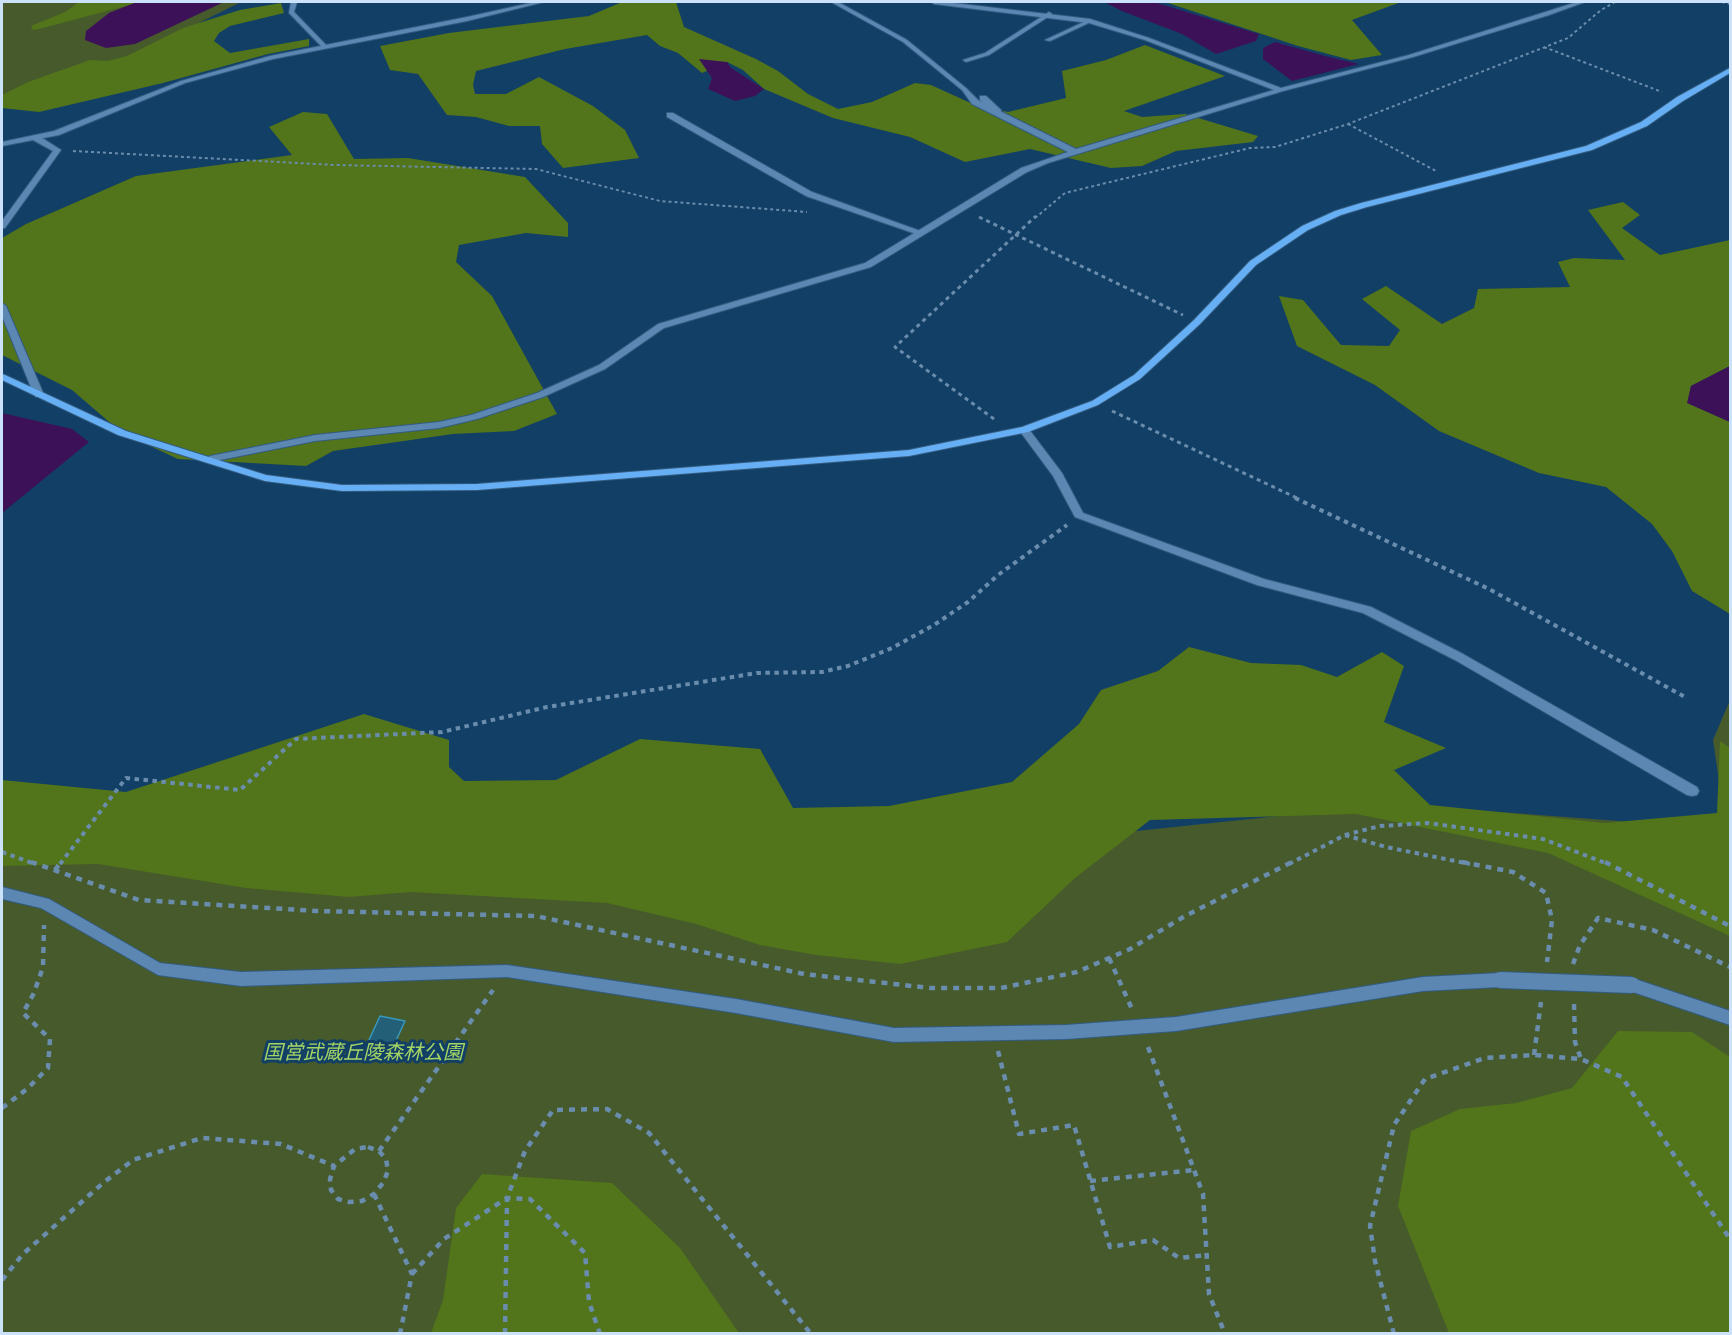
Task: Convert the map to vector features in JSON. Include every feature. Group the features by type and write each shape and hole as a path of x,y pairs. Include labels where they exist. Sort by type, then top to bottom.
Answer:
{"street":[{"path":"294,2 291,12 325,46"},
{"path":"2,144 56,133 193,79 272,57 541,2"},
{"path":"834,2 904,41 963,89 975,102 1075,152"},
{"path":"934,2 1090,21 1147,39 1281,90"},
{"path":"210,459 315,438 439,424 474,417 540,396 602,367 661,326 868,265 1023,170 1281,90 1411,56 1582,2"},
{"path":"966,60 987,54 1049,15"},
{"path":"1048,40 1090,21"},
{"path":"2,377 122,434 210,459 265,478 342,488 477,487 909,453 1024,430 1095,403 1137,377 1197,322 1253,263 1305,228 1338,213 1589,148 1644,124 1680,99 1731,69"},
{"path":"983,98 998,112"},
{"path":"670,115 809,194 922,233"},
{"path":"2,226 57,150 36,138"},
{"path":"2,306 39,395"},
{"path":"1024,430 1058,475 1079,515 1261,582 1367,610 1459,657 1692,791"},
{"path":"2,893 44,903 158,969 241,979 507,971 736,1006 894,1035 1066,1032 1140,1027 1234,1015 1423,984 1500,980 1632,985 1731,1018"}],"path":[{"path":"1012,432 895,347 1016,233 1065,193 1250,148 1275,147 1348,124 1576,33 1601,10 1615,2"},
{"path":"1722,2 1731,4"},
{"path":"1544,47 1680,99"},
{"path":"1348,124 1455,182"},
{"path":"57,150 335,165 536,169 660,201 813,212"},
{"path":"956,210 971,213 1016,233 1197,322"},
{"path":"1095,403 1489,589 1685,697"},
{"path":"56,870 126,777 240,790 296,739 442,732 547,707 745,675 822,672 848,666 892,648 933,625 968,602 998,575 1050,539 1079,515"},
{"path":"2,852 139,900 339,912 536,916 804,974 930,988 1001,988 1077,972 1130,949 1185,915 1345,835 1380,826 1428,823 1543,839 1600,860 1731,926"},
{"path":"1345,835 1386,847 1513,872 1546,893 1552,920 1546,965"},
{"path":"2,1108 27,1089 48,1068 50,1039 23,1013 34,993 43,968 44,903"},
{"path":"1109,958 1140,1027 1203,1194 1209,1294 1225,1334"},
{"path":"379,1151 507,971"},
{"path":"1534,1055 1542,999"},
{"path":"993,1033 1019,1134 1074,1125 1110,1247 1153,1240 1179,1258 1207,1255"},
{"path":"1394,1334 1375,1261 1370,1226 1394,1125 1425,1079 1485,1058 1534,1055 1581,1059 1622,1077 1731,1239"},
{"path":"505,1334 507,1198 525,1151 553,1110 607,1109 650,1133 811,1334"},
{"path":"2,1280 23,1254 103,1183 133,1160 202,1138 281,1144 334,1166"},
{"path":"368,1147 379,1151 386,1159 388,1171 383,1183 374,1194 362,1201 349,1202 338,1198 331,1190 330,1179 334,1166 356,1149 368,1147"},
{"path":"1090,1181 1194,1170"},
{"path":"374,1194 412,1274"},
{"path":"400,1334 412,1274 444,1239 507,1198 530,1200 585,1253 589,1302 600,1334"}],"green space":[{"path":"2,2 241,2 125,60 2,98"},
{"path":"79,2 141,2 33,30 31,26 65,12"},
{"path":"622,2 676,2 684,27 756,59 778,71 808,94 838,109 872,102 915,83 931,85 975,105 1008,112 1066,98 1062,71 1106,60 1145,45 1225,76 1124,111 1142,117 1185,114 1258,136 1253,142 1176,151 1142,166 1111,168 1030,149 965,162 910,137 833,118 764,89 743,70 727,62 702,73 678,53 660,46 647,35 565,49 476,71 473,85 475,94 506,94 539,77 593,106 625,130 639,158 563,168 542,144 540,126 509,126 476,117 447,115 418,74 390,70 380,46 449,33 589,16"},
{"path":"1165,2 1401,2 1352,20 1382,55 1351,60 1298,46"},
{"path":"281,3 284,13 230,26 219,33 214,41 230,53 309,39 309,46 268,54 163,83 39,112 2,108 2,95 28,82 90,60 108,61 127,56 183,28 240,10"},
{"path":"303,112 327,114 354,159 408,158 525,177 568,223 568,237 526,233 459,245 456,262 492,296 557,414 514,431 453,434 333,451 306,466 178,459 122,433 72,390 2,355 2,238 26,224 136,176 292,155 269,127"},
{"path":"1623,202 1640,215 1622,228 1660,255 1730,240 1730,366 1691,386 1688,403 1730,422 1730,614 1692,591 1672,551 1652,524 1606,487 1539,473 1439,431 1375,385 1297,346 1279,296 1303,300 1341,345 1389,346 1400,330 1362,299 1386,286 1442,324 1474,308 1478,289 1570,287 1558,262 1574,258 1625,260 1588,210"},
{"path":"1189,647 1251,663 1301,665 1337,677 1382,652 1404,666 1384,722 1446,748 1394,770 1430,805 1605,823 1717,813 1720,741 1730,748 1730,936 1548,853 1356,814 1150,820 1075,878 1007,942 900,964 816,955 760,945 696,924 607,903 411,892 349,897 246,888 98,864 2,866 2,780 126,792 364,714 449,740 449,767 464,781 556,780 640,739 760,749 793,808 889,806 1012,782 1079,724 1101,690 1158,671"},
{"name":"国営武蔵丘陵森林公園","path":"1730,700 1730,1333 2,1333 2,802 900,856 1392,804 1726,829 1713,740"},
{"path":"1618,1031 1692,1032 1730,1057 1730,1333 1449,1333 1398,1206 1411,1131 1460,1109 1516,1103 1572,1088"},
{"path":"482,1174 612,1183 680,1248 739,1333 431,1333 443,1300 456,1208"}],"shaded area":[{"path":"137,2 224,2 135,44 106,48 85,40 86,31 109,13"},
{"path":"1104,2 1154,2 1259,34 1256,41 1216,54 1182,34"},
{"path":"1275,42 1359,64 1292,81 1263,59 1263,48"},
{"path":"699,59 727,62 731,68 764,89 755,96 735,101 708,89 712,78"},
{"path":"1730,366 1730,422 1687,403 1691,386"},
{"path":"2,413 72,429 89,442 2,513"}],"building":[{"path":"380,1016 405,1021 388,1058 363,1053"}]}
